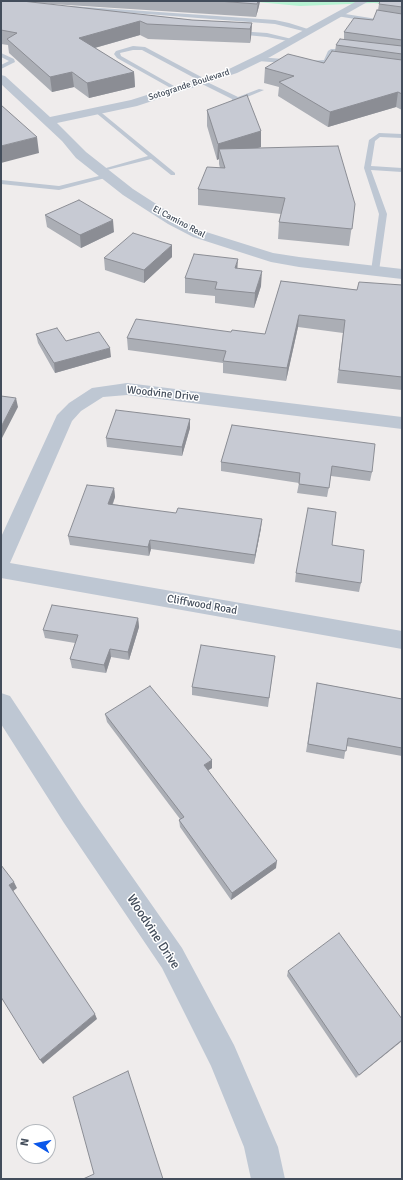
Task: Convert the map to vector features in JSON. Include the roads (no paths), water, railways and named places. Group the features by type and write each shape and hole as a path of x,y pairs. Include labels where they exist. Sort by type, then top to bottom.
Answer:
{"street":[{"name":"Sotogrande Boulevard","path":"48,121 133,103 204,82 233,71 364,1"},
{"name":"El Camino Real","path":"2,77 81,155 128,192 173,221 198,234 220,242 278,258 402,274"},
{"name":"Woodvine Drive","path":"1,561 64,419 75,407 98,392 127,389 402,423"},
{"name":"Cliffwood Road","path":"1,570 402,640"},
{"name":"Woodvine Drive","path":"1,703 73,814 172,958 224,1056 261,1147 268,1179"}],"lane":[{"path":"64,7 275,22 311,30"},
{"path":"339,15 402,25"},
{"path":"230,32 267,35 293,40"},
{"path":"178,90 116,54 118,52 133,48 143,48 238,99"},
{"path":"326,61 331,51 356,52"},
{"path":"1,55 12,60 2,77"},
{"path":"258,59 309,63 326,61 341,63"},
{"path":"226,104 261,90"},
{"path":"97,111 173,174"},
{"path":"375,271 383,214 367,168 372,140 379,135 402,136"},
{"path":"1,182 59,188 152,157"},
{"path":"367,168 402,170"}]}
